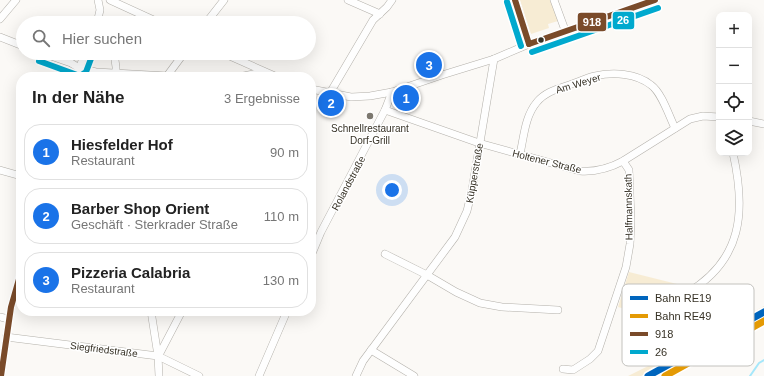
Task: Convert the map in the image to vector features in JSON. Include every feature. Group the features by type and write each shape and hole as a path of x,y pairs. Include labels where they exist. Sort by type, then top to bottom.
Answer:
{"street":[{"path":"0,20 16,0"},
{"path":"98,0 100,10 99,16"},
{"path":"110,0 145,16"},
{"path":"211,16 224,0"},
{"path":"348,0 380,14"},
{"path":"330,93 373,20 392,0"},
{"path":"515,0 529,44"},
{"path":"554,0 566,30"},
{"path":"316,90 351,97 370,96 392,92 494,59 566,30 655,0"},
{"path":"0,37 16,43"},
{"name":"Küpperstraße","path":"356,376 363,361 454,237 467,211 494,59"},
{"path":"62,60 79,68 96,72"},
{"path":"78,72 82,60"},
{"path":"115,60 116,72"},
{"path":"170,72 179,60"},
{"path":"237,60 262,72"},
{"name":"Am Weyer","path":"520,154 527,121 538,101 555,89 606,74 638,77 652,86 660,97 675,128"},
{"path":"385,110 392,92"},
{"name":"Holtener Straße","path":"385,110 479,143 580,171 591,171 614,166 623,162 690,118 697,116 716,117"},
{"name":"Rolandstraße","path":"316,244 385,110"},
{"path":"752,122 764,124"},
{"path":"701,284 714,272 725,258 733,244 737,230 740,205 739,188 734,156"},
{"name":"Halfmannskath","path":"563,369 573,370 590,359 598,351 626,267 630,244 631,220 629,170 623,162"},
{"path":"0,170 16,175"},
{"path":"385,254 427,275 456,292 480,303 502,307 558,310"},
{"path":"0,376 10,307 16,288"},
{"path":"152,316 158,356 159,376"},
{"path":"158,356 179,316"},
{"path":"259,376 285,316"},
{"path":"0,317 8,319"},
{"name":"Siegfriedstraße","path":"6,337 158,356 199,376"},
{"path":"371,350 414,376"}],"shaded area":[{"path":"520,0 550,0 558,21 548,24 549,28 531,34"},
{"path":"629,272 677,284 625,284"},
{"path":"622,294 622,308 618,307"},
{"path":"764,306 764,308 754,314 754,312"},
{"path":"764,321 764,323 754,328 754,326"},
{"path":"648,366 659,366 641,376 628,376"},
{"path":"681,366 691,366 675,376 663,376"}],"waterway":[{"path":"750,376 759,363 764,360"}],"rail line":[{"name":"RE19","path":"754,318 764,312"},
{"name":"RE49","path":"754,327 764,321"},
{"name":"RE19","path":"648,376 666,366"},
{"name":"RE49","path":"665,376 683,366"}],"transit line":[{"name":"918","path":"515,0 529,44"},
{"name":"918","path":"529,44 655,0"},
{"name":"26","path":"507,2 521,46"},
{"name":"26","path":"532,52 658,8"},
{"name":"26","path":"86,72 90,60"},
{"name":"26","path":"39,61 69,72"},
{"name":"918","path":"1,376 11,307 16,290"}],"place":[{"name":"Pizzeria Calabria","path":"429,65"},
{"name":"Hiesfelder Hof","path":"406,98"},
{"name":"Barber Shop Orient","path":"331,103"},
{"name":"Schnellrestaurant Dorf-Grill","path":"370,116"}]}
